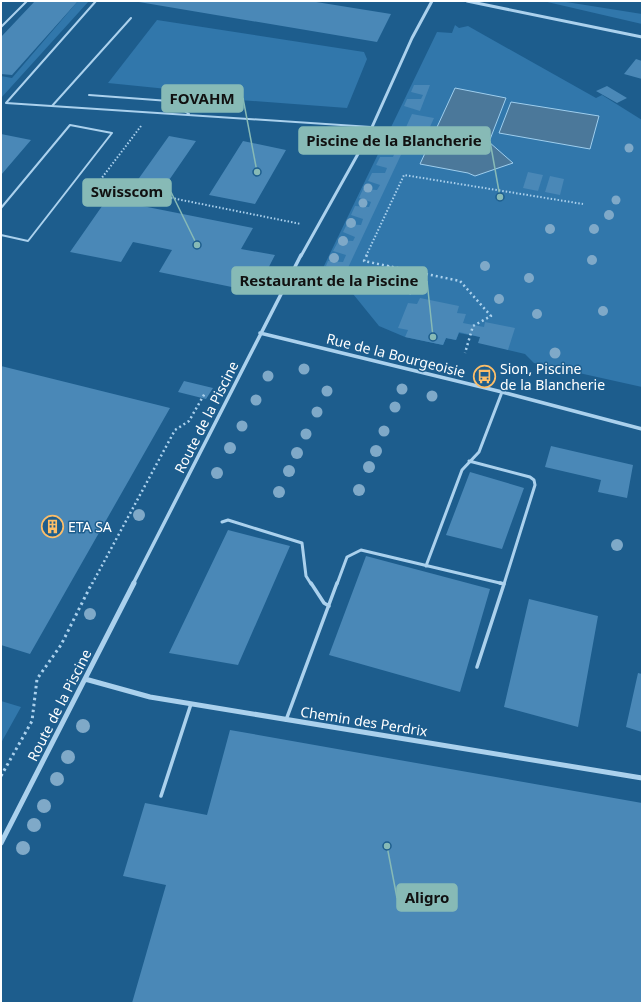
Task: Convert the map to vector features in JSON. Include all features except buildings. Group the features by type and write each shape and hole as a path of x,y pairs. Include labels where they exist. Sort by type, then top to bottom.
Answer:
{"street":[{"name":"Route de la Piscine","path":"1,844 225,406 260,333 372,127 412,38 432,1"},
{"path":"467,1 642,37"},
{"name":"Rue de la Bourgeoisie","path":"260,333 502,392 642,429"},
{"name":"Chemin des Perdrix","path":"85,678 136,693 191,704 642,778"}],"lane":[{"path":"1,27 27,1"},
{"path":"96,1 6,103 372,127"},
{"path":"52,106 131,18"},
{"path":"89,95 169,101 191,115"},
{"path":"1,208 70,125 112,133 28,241 1,234"},
{"path":"426,566 462,470 479,452 502,392"},
{"path":"470,461 530,477 534,480 534,485 478,668"},
{"path":"222,522 228,520 302,543 306,576 324,603 329,606"},
{"path":"286,720 347,557 353,552 361,550 504,584"},
{"path":"161,796 191,704"}],"path":[{"path":"98,184 152,113"},
{"path":"466,354 473,326 491,316 460,281 364,261 404,176 583,204"},
{"path":"76,179 318,227"},
{"path":"387,266 411,294"},
{"path":"1,776 32,721 37,679 61,645 100,568 175,430 189,421 205,393"}],"shaded area":[{"path":"78,1 89,1 1,98 1,76 12,78"},
{"path":"543,1 560,1 642,14 642,24"},
{"path":"157,20 364,52 367,59 347,108 214,98 187,91 108,83"},
{"path":"455,25 459,28 468,26 596,98 602,95 642,120 642,387 534,363 525,354 508,350 480,337 459,333 456,340 446,338 443,345 405,337 379,326 349,289 339,271 323,268 437,32 452,33"},
{"path":"455,88 506,98 489,142 513,163 475,176 468,173 420,164"},
{"path":"511,102 599,116 590,149 499,133"},
{"path":"1,701 21,707 1,743"}],"place":[{"name":"FOVAHM","path":"257,172"},
{"name":"Piscine de la Blancherie","path":"500,197"},
{"name":"Swisscom","path":"197,245"},
{"name":"Restaurant de la Piscine","path":"433,337"},
{"name":"Sion, Piscine de la Blancherie","path":"484,376"},
{"name":"ETA SA","path":"52,526"},
{"name":"Aligro","path":"387,846"}]}
